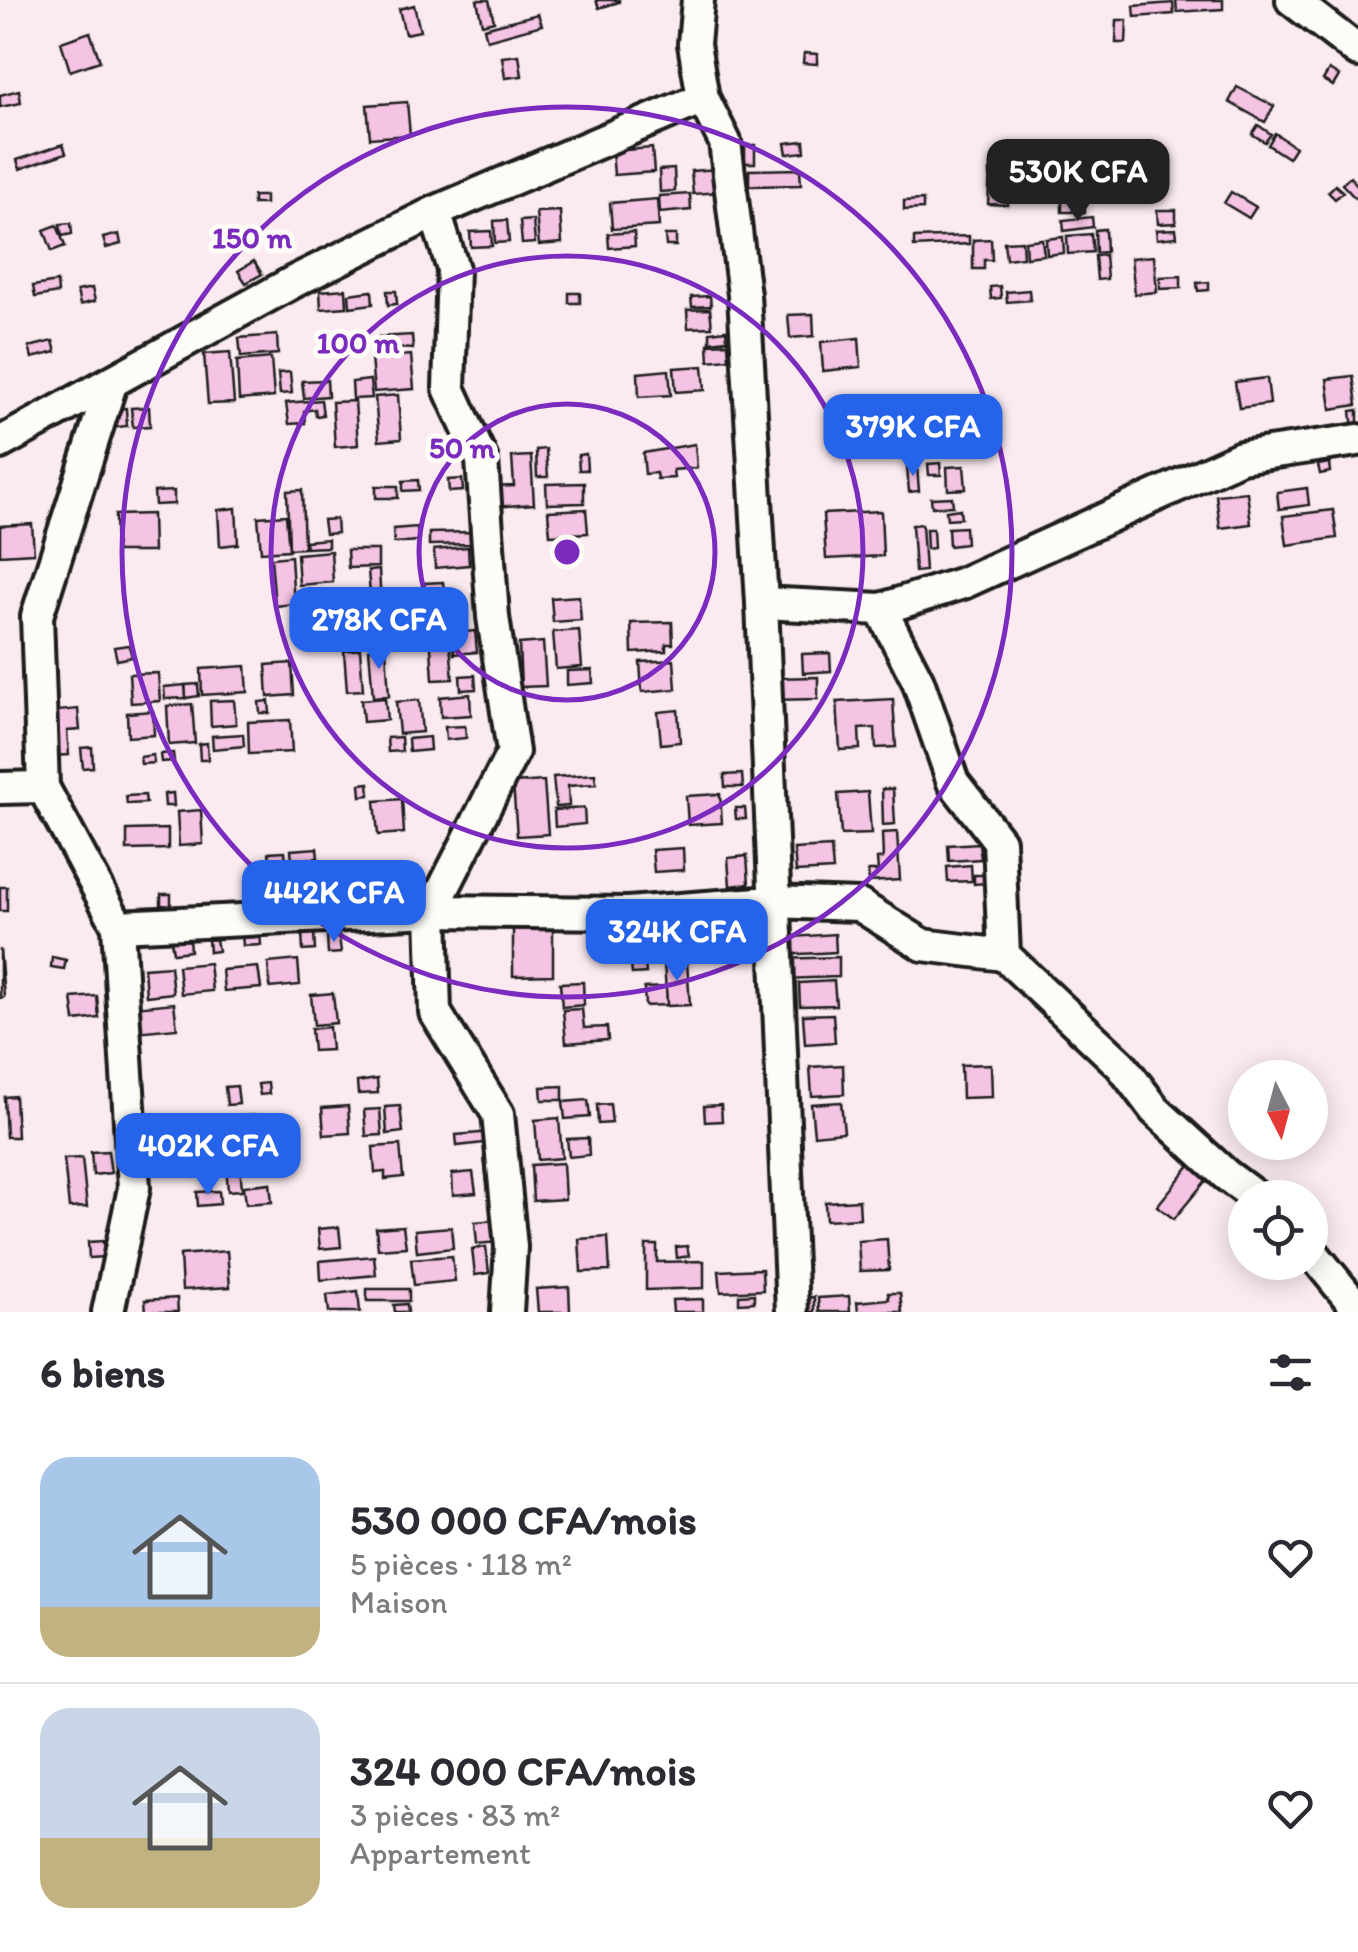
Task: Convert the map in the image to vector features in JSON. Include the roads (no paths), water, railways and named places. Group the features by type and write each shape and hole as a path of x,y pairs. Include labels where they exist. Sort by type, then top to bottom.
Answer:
{"street":[{"path":"698,0 694,44 703,98 725,142 744,295 762,603 792,1312"},
{"path":"1292,0 1358,51"},
{"path":"0,443 295,281 435,212 703,98"},
{"path":"435,212 453,269 449,388 482,460 493,617 512,752 432,912 436,1012 498,1114 511,1247 507,1312"},
{"path":"108,1312 134,1188 118,926 42,786 38,616 111,384"},
{"path":"762,603 881,609 963,583 1242,457 1358,440"},
{"path":"881,609 932,716 954,782 999,841 1004,955"},
{"path":"0,788 42,786"},
{"path":"118,926 432,912 628,913 772,902 860,906 923,945 1004,955 1120,1064 1155,1110 1233,1180"},
{"path":"1328,1272 1358,1309"}]}
